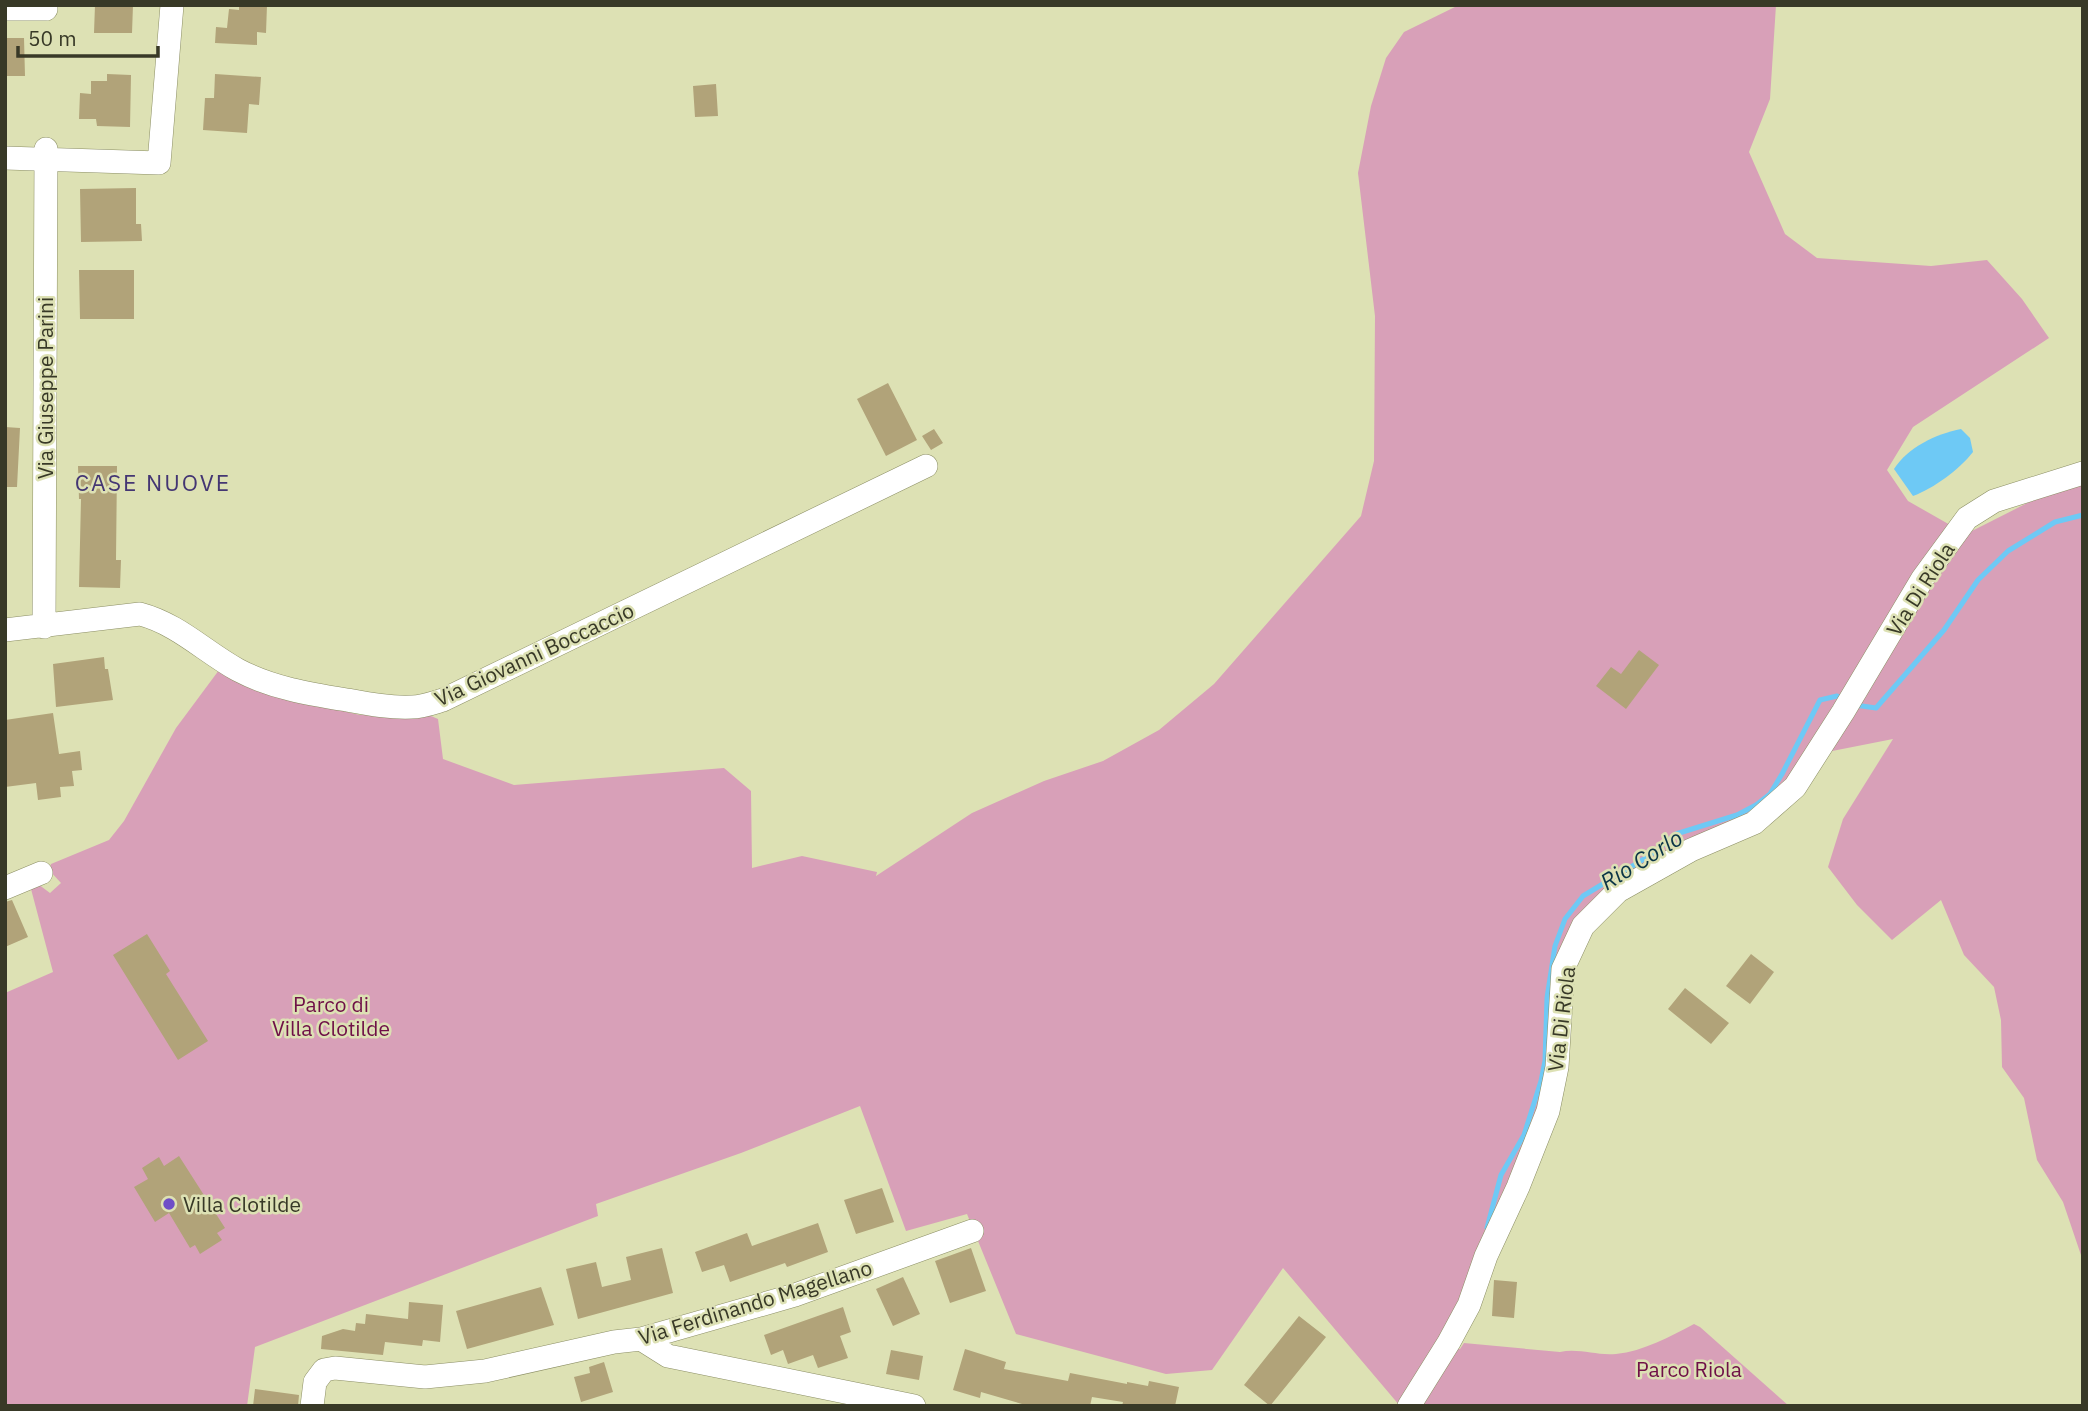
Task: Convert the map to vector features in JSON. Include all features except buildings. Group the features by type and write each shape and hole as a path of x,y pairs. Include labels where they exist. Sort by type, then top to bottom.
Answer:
{"street":[{"path":"5,158 46,154 159,163 172,5"},
{"path":"5,9 46,9"},
{"name":"Via Giuseppe Parini","path":"44,626 46,154"},
{"name":"Via Giovanni Boccaccio","path":"5,631 140,614 157,619 184,634 255,678 300,692 391,707 415,707 443,700 926,466"},
{"name":"Via Di Riola","path":"1409,1406 1469,1305 1486,1256 1518,1187 1548,1111 1558,1067 1563,969 1583,926 1618,891 1691,850 1754,823 1795,787 1923,578 1967,519 1994,500 2083,473"},
{"path":"5,888 41,873"},
{"name":"Via Ferdinando Magellano","path":"313,1406 315,1382 324,1370 335,1368 425,1377 485,1371 614,1342 641,1339 795,1294 972,1231"},
{"path":"641,1339 668,1356 914,1406"}],"green space":[{"path":"1459,5 1776,5 1770,99 1749,152 1785,234 1817,258 1931,266 1987,260 2022,299 2049,338 1913,427 1887,470 1908,501 1966,534 2053,490 2083,479 2083,1261 2063,1202 2037,1160 2024,1098 2002,1067 2001,1020 1994,987 1964,955 1941,900 1892,940 1857,905 1828,867 1843,819 1893,739 1817,754 1787,791 1692,847 1568,944 1558,1041 1527,1157 1443,1346 1460,1349 1464,1343 1616,1354 1646,1347 1694,1324 1789,1406 1400,1406 1283,1268 1212,1370 1166,1374 1016,1334 967,1214 906,1231 860,1106 741,1153 596,1204 598,1216 255,1347 247,1406 5,1406 5,993 53,972 31,889 38,884 50,893 61,883 49,870 51,864 109,840 124,821 176,728 222,666 308,703 360,715 431,716 438,719 443,759 514,785 724,768 751,791 752,868 802,856 877,872 876,876 972,813 1044,781 1103,761 1159,730 1214,684 1361,516 1374,461 1375,316 1358,173 1371,106 1386,58 1404,32"}],"water":[{"path":"1961,429 1970,438 1973,452 1946,478 1913,496 1894,469 1907,454 1923,443"}],"waterway":[{"name":"Rio Corlo","path":"1855,705 1876,708 1944,630 1978,580 2008,551 2055,522 2083,515"},
{"name":"Rio Corlo","path":"1487,1228 1501,1175 1524,1135 1541,1081 1545,1061 1547,998 1555,946 1565,919 1583,896 1649,856 1676,834 1737,815 1770,794 1820,700 1837,696 1843,699"}],"place":[{"name":"Villa Clotilde","path":"169,1204"}],"district":[{"name":"CASE NUOVE","path":"153,482"}],"park label":[{"name":"Parco di Villa Clotilde","path":"331,1016"},
{"name":"Parco Riola","path":"1689,1369"}]}
